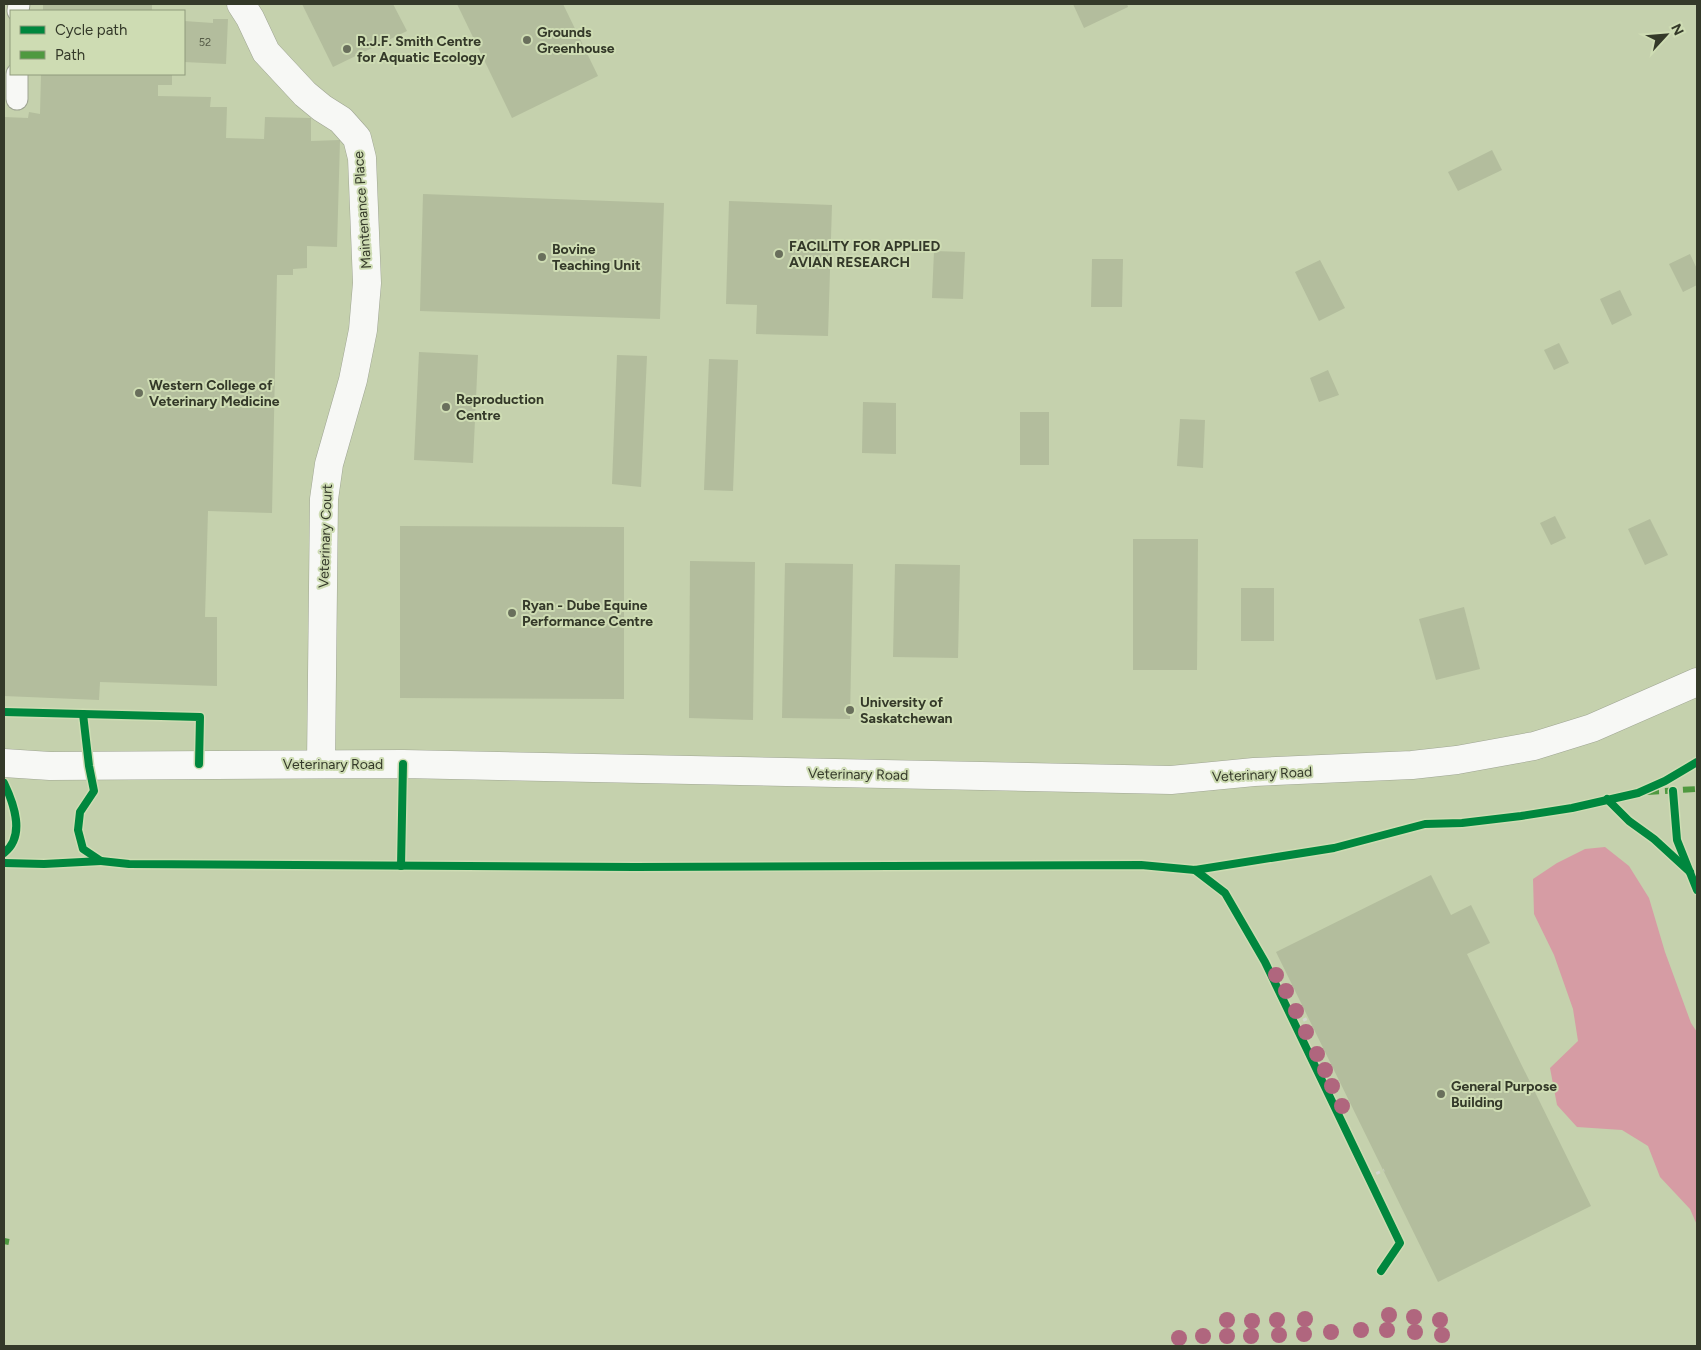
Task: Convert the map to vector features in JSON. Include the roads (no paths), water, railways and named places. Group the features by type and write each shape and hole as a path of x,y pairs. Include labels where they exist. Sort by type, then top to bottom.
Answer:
{"street":[{"name":"Maintenance Place","path":"240,4 250,18 266,52 277,65 305,94 322,108 342,120 357,138 362,158 367,283"},
{"name":"Veterinary Court","path":"321,764 324,500 329,464 353,380 363,330 367,283"},
{"name":"Veterinary Road","path":"4,763 50,766 321,764 1171,780 1254,772 1412,765 1457,760 1525,748 1562,739 1592,728 1697,682"}],"lane":[{"path":"17,75 17,99"}],"place":[{"name":"Grounds Greenhouse","path":"527,40"},
{"name":"R.J.F. Smith Centre for Aquatic Ecology","path":"347,49"},
{"name":"FACILITY FOR APPLIED AVIAN RESEARCH","path":"779,254"},
{"name":"Bovine Teaching Unit","path":"542,257"},
{"name":"Western College of Veterinary Medicine","path":"139,393"},
{"name":"Reproduction Centre","path":"446,407"},
{"name":"Ryan - Dube Equine Performance Centre","path":"512,613"},
{"name":"University of Saskatchewan","path":"850,710"},
{"name":"General Purpose Building","path":"1441,1094"}]}
